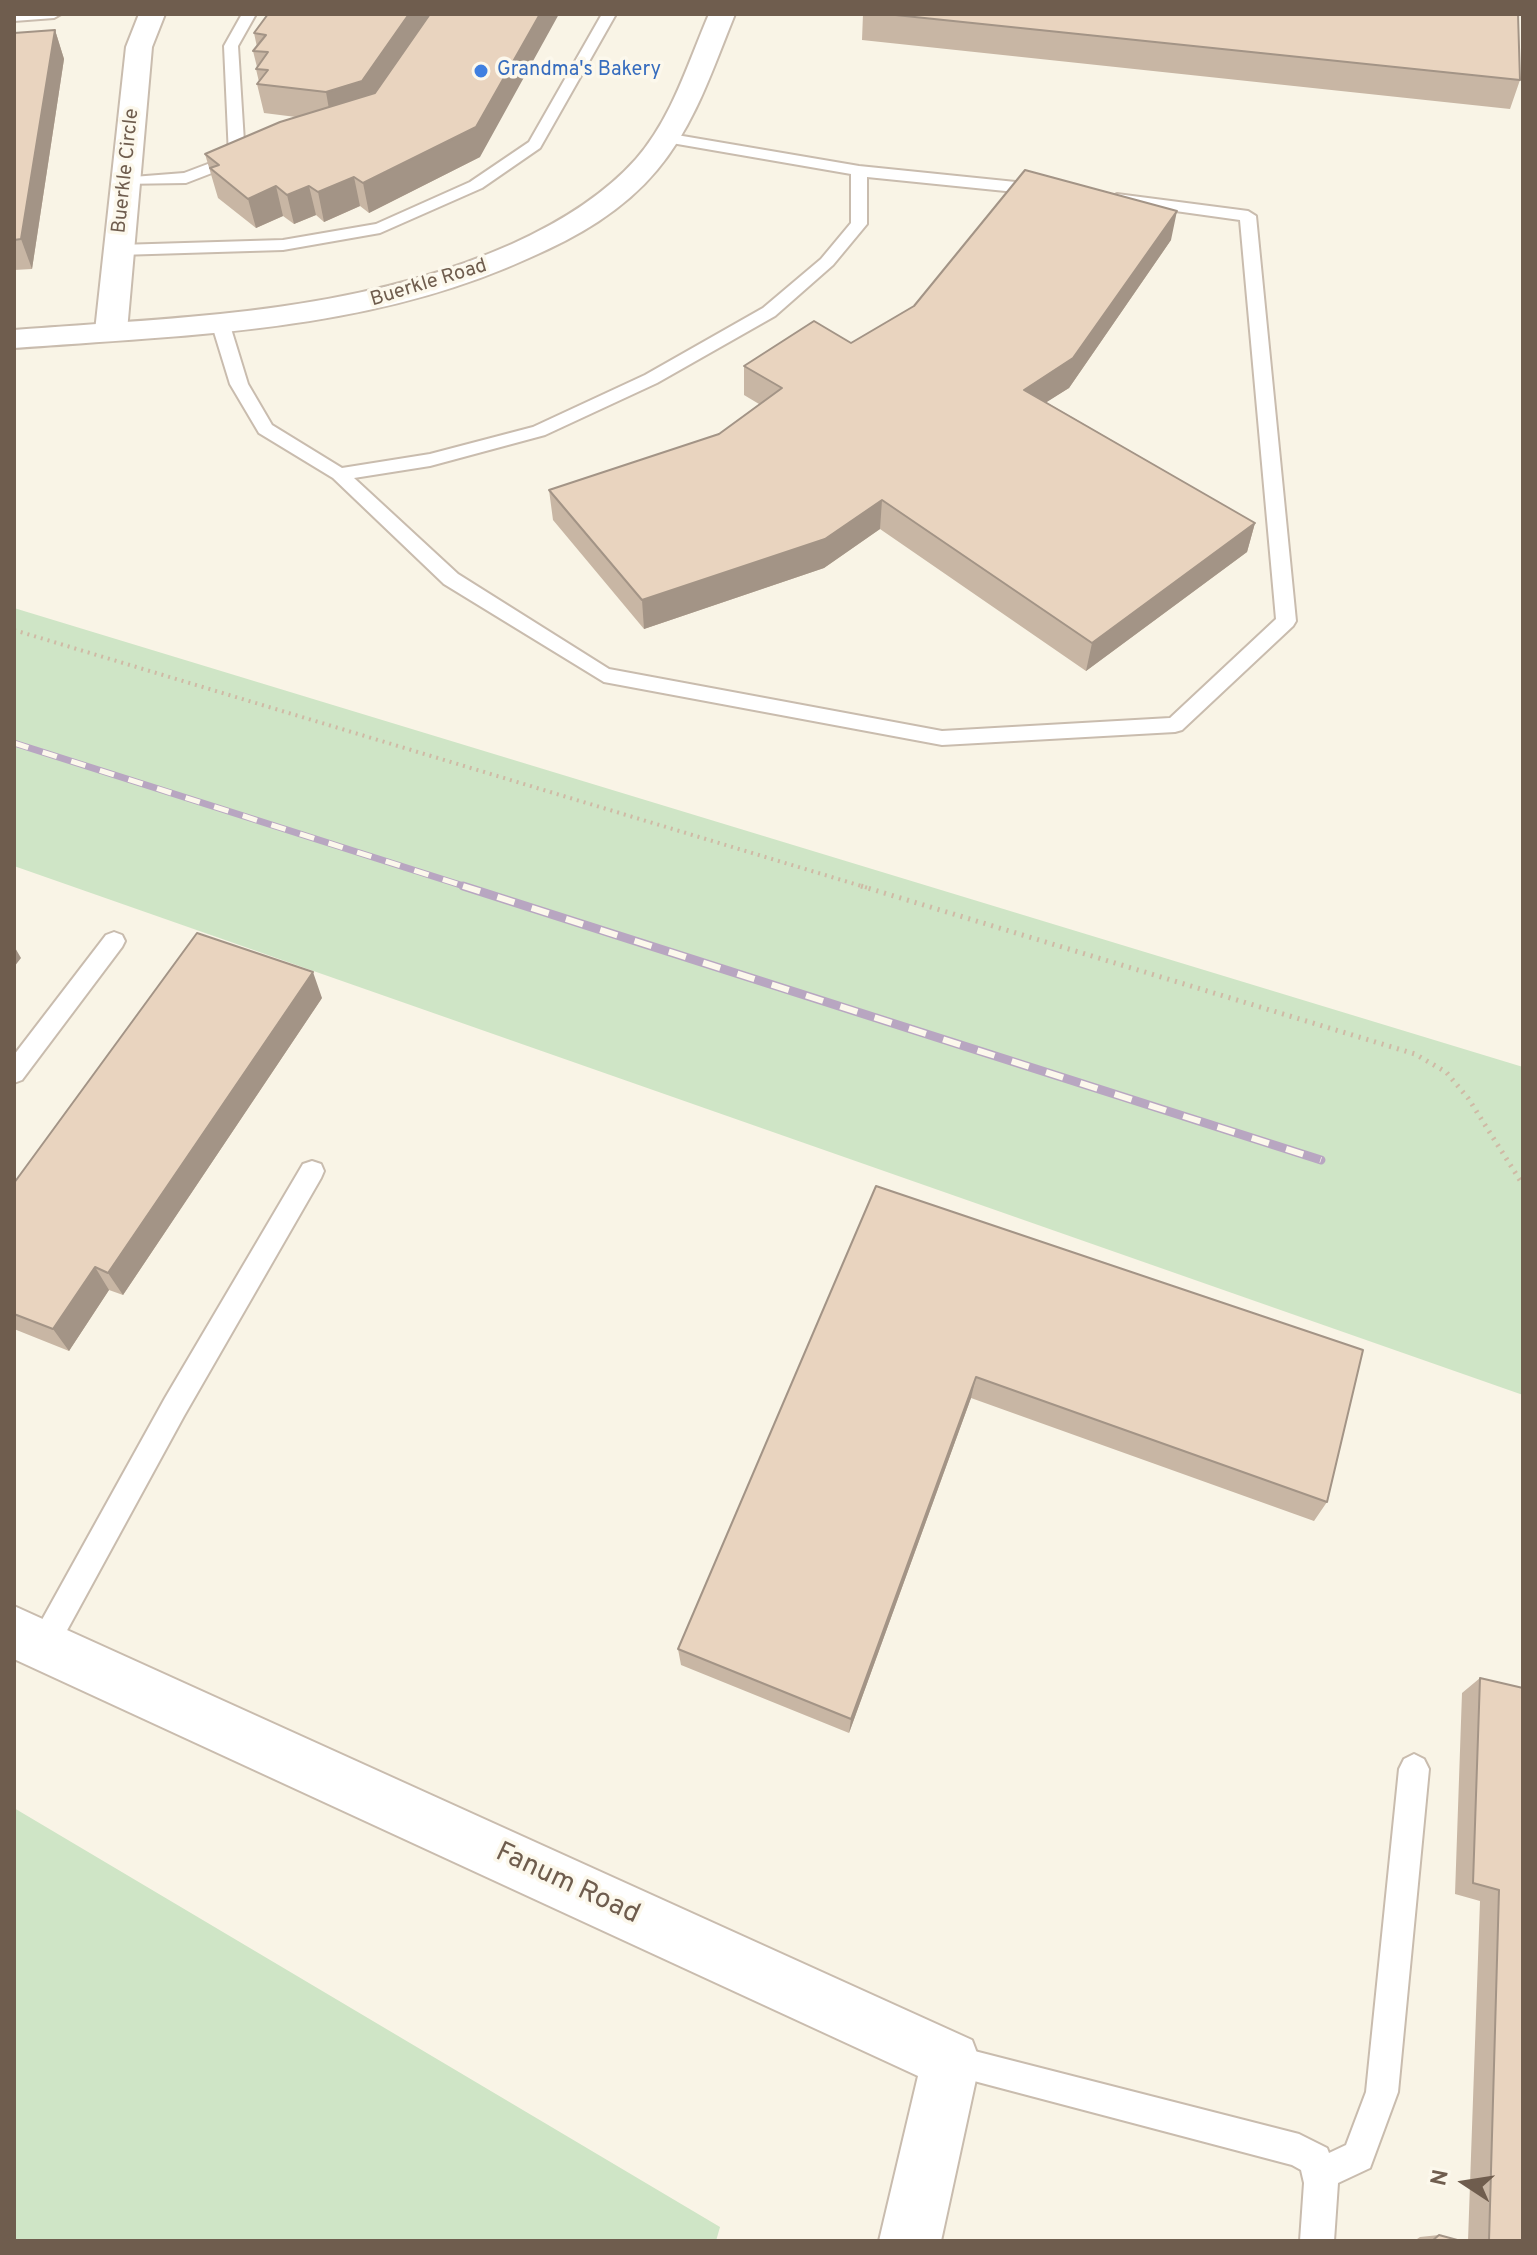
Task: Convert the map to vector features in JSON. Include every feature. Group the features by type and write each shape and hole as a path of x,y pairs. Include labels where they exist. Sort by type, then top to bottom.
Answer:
{"street":[{"name":"Buerkle Circle","path":"111,331 139,47 152,14"},
{"name":"Buerkle Road","path":"14,339 321,312 387,299 449,282 513,257 600,207 635,177 677,118 722,14"},
{"name":"Fanum Road","path":"28,1639 951,2061"},
{"path":"910,2241 951,2061"}],"lane":[{"path":"14,17 54,14"},
{"path":"133,14 152,14"},
{"path":"126,181 186,178 242,157 237,158 231,46 249,14"},
{"path":"119,250 283,245 380,228 476,185 535,145 609,14"},
{"path":"665,138 859,171 1064,193"},
{"path":"339,474 430,460 539,431 651,379 769,312 827,262 859,224 859,171"},
{"path":"220,322 239,384 265,429 339,474 451,579 604,675 942,738 1175,725 1286,621 1248,216 1095,197"},
{"path":"14,1073 114,941"},
{"path":"28,1639 177,1401 312,1171"},
{"path":"1319,2175 1358,2156 1382,2092 1414,1769"},
{"path":"951,2061 1299,2150 1315,2160 1321,2183 1317,2241"}],"path":[{"path":"14,630 1415,1054 1446,1072 1468,1098 1523,1185"}],"green space":[{"path":"14,608 1523,1067 1523,1395 14,866"},
{"path":"14,1808 720,2227 716,2241 14,2241"}],"building":[{"path":"268,14 409,14 362,81 326,92 257,84 268,70 256,69 268,52 253,51 266,35 254,33"},
{"path":"430,14 540,14 476,127 363,183 354,177 318,192 309,186 287,195 276,186 248,199 210,168 219,165 205,154 280,122 375,93"},
{"path":"886,14 1518,14 1520,80"},
{"path":"55,30 21,239 14,240 14,33"},
{"path":"1025,170 1177,211 1073,358 1024,390 1255,523 1092,643 882,500 825,539 642,600 549,490 719,434 782,388 744,366 814,321 851,343 914,306"},
{"path":"197,933 313,972 108,1273 95,1267 53,1329 14,1314 14,1183"},
{"path":"876,1186 1363,1350 1327,1502 976,1377 851,1719 678,1649"},
{"path":"1480,1678 1523,1688 1523,2241 1489,2241 1499,1890 1473,1883"},
{"path":"1439,2235 1461,2241 1432,2241"}],"railway":[{"path":"14,743 470,888"},
{"path":"463,886 1321,1160"}],"place":[{"name":"Grandma's Bakery","path":"481,71"}]}
